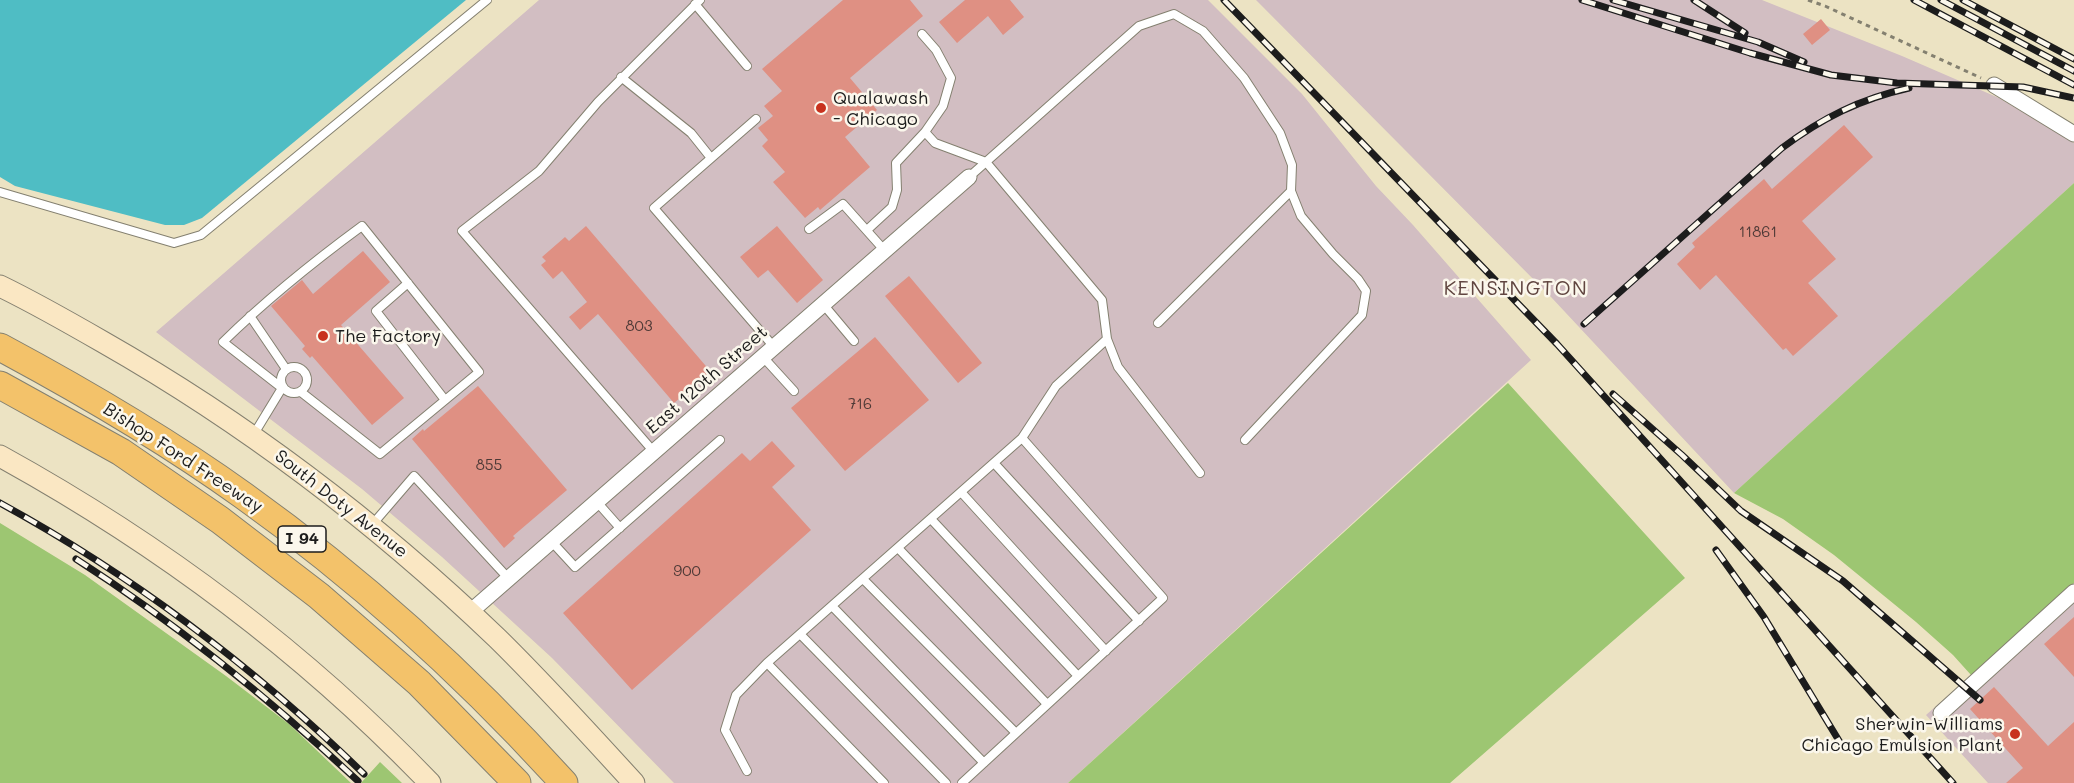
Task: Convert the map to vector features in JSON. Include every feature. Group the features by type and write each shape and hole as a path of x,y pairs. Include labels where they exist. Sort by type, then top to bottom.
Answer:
{"highway":[{"name":"Bishop Ford Freeway","path":"0,347 143,428 242,495 297,536 386,609 441,658 538,754 564,783"},
{"name":"Bishop Ford Freeway","path":"0,385 121,452 220,520 310,589 419,683 517,783"}],"street":[{"path":"1994,85 2074,135"},
{"name":"East 120th Street","path":"470,613 969,177"},
{"name":"South Doty Avenue","path":"0,286 143,365 252,436 338,499 429,574 470,613 533,675 634,783"},
{"path":"0,456 38,477 139,541 246,617 351,705 430,783"},
{"path":"1941,713 2074,592"}],"lane":[{"path":"0,192 174,243 201,235 487,0"},
{"path":"654,452 462,231 539,171 621,77 698,2 747,66"},
{"path":"969,177 1139,26 1174,14 1203,31 1244,78 1280,133 1292,165 1291,191 1301,216 1358,279 1366,291 1362,315 1245,440"},
{"path":"867,230 892,207 897,190 896,163 925,132 943,106 951,78 936,50 922,34"},
{"path":"621,77 691,133 711,158"},
{"path":"756,119 654,208 769,352 794,391"},
{"path":"925,132 935,143 986,162 1102,300 1107,339 1118,367 1200,473"},
{"path":"1158,323 1291,191"},
{"path":"809,229 843,204 885,251"},
{"path":"362,225 408,283 479,372 380,454 301,392 289,393 223,342 301,271 362,225"},
{"path":"408,283 376,311 445,400"},
{"path":"823,304 854,341"},
{"path":"250,316 286,369"},
{"path":"747,771 725,730 736,695 767,663 1022,438 1056,386 1107,339"},
{"path":"286,369 298,368 305,373 307,385 301,392"},
{"path":"252,436 282,388 280,380 286,369"},
{"path":"962,783 1164,598 1022,438"},
{"path":"552,542 575,567 720,440"},
{"path":"994,463 1138,621"},
{"path":"371,526 414,476 509,579"},
{"path":"961,492 1106,651"},
{"path":"597,502 620,528"},
{"path":"931,519 1078,676"},
{"path":"898,548 1047,704"},
{"path":"863,579 1016,733"},
{"path":"832,606 984,763"},
{"path":"800,634 946,783"},
{"path":"767,663 884,783"}],"path":[{"path":"1808,0 1952,63 1994,85"}],"shaded area":[{"path":"539,0 1208,0 1302,94 1376,186 1531,360 1068,783 674,783 552,658 442,557 362,489 156,332"},
{"path":"1256,0 1762,0 1999,98 2074,143 2074,183 1734,493 1551,297"},
{"path":"2074,583 2074,783 1988,783 1926,715"}],"green space":[{"path":"2074,183 2074,583 1971,675 1953,655 1916,622 1834,555 1783,519 1734,493"},
{"path":"1508,383 1685,578 1450,783 1068,783"},
{"path":"0,523 85,575 226,676 289,724 351,783 0,783"},
{"path":"380,762 402,783 361,783"}],"water":[{"path":"0,0 466,0 202,218 184,225 165,225 15,186 0,177"}],"building":[{"name":"Qualawash - Chicago","path":"843,0 910,0 923,16 850,78 877,110 845,137 870,167 820,210 818,207 805,218 773,182 785,172 762,146 768,140 758,128 773,116 764,106 782,91 762,69"},
{"path":"965,0 1010,0 1024,17 1003,35 988,16 957,43 939,22"},
{"path":"1821,19 1830,30 1812,45 1803,34"},
{"path":"1844,125 1873,157 1802,221 1836,259 1808,283 1838,316 1793,356 1786,348 1783,350 1716,275 1700,290 1677,264 1695,247 1692,243 1764,179 1772,189"},
{"path":"586,226 711,372 674,403 598,314 580,330 569,317 587,302 562,271 553,279 541,265 546,261 542,257 565,237 569,241"},
{"path":"777,226 823,280 797,303 768,270 758,278 740,257"},
{"name":"The Factory","path":"363,251 390,282 341,325 404,398 372,425 312,356 310,358 302,349 305,346 271,306 302,280 313,294"},
{"path":"909,276 982,363 958,383 885,296"},
{"path":"875,337 929,400 845,471 791,408"},
{"path":"478,386 567,490 513,536 515,538 504,548 412,439"},
{"path":"772,441 795,466 772,487 811,530 632,690 563,613 742,453 750,461"},
{"path":"2074,617 2074,677 2044,644"},
{"name":"Sherwin-Williams Chicago Emulsion Plant","path":"1994,687 2048,746 2074,722 2074,783 2006,783 2023,768 1970,709"}],"railway":[{"path":"1224,0 1557,344 1953,783"},
{"path":"1582,0 1750,53 1831,75 1897,83 2023,87 2074,98"},
{"path":"1613,0 1758,42 1804,62"},
{"path":"1694,0 1745,33"},
{"path":"1914,0 2074,85"},
{"path":"1941,0 2074,71"},
{"path":"1963,0 2074,59"},
{"path":"1584,324 1782,148 1842,111 1874,98 1909,88"},
{"path":"1613,394 1741,511 1843,581 1980,700"},
{"path":"0,503 97,561 191,626 280,697 364,774"},
{"path":"1716,550 1764,617 1844,749"},
{"path":"76,559 114,584 222,664 358,781"}],"place":[{"name":"Qualawash - Chicago","path":"821,108"},
{"name":"The Factory","path":"323,336"},
{"name":"Sherwin-Williams Chicago Emulsion Plant","path":"2015,734"}],"district":[{"name":"KENSINGTON","path":"1516,289"}]}
